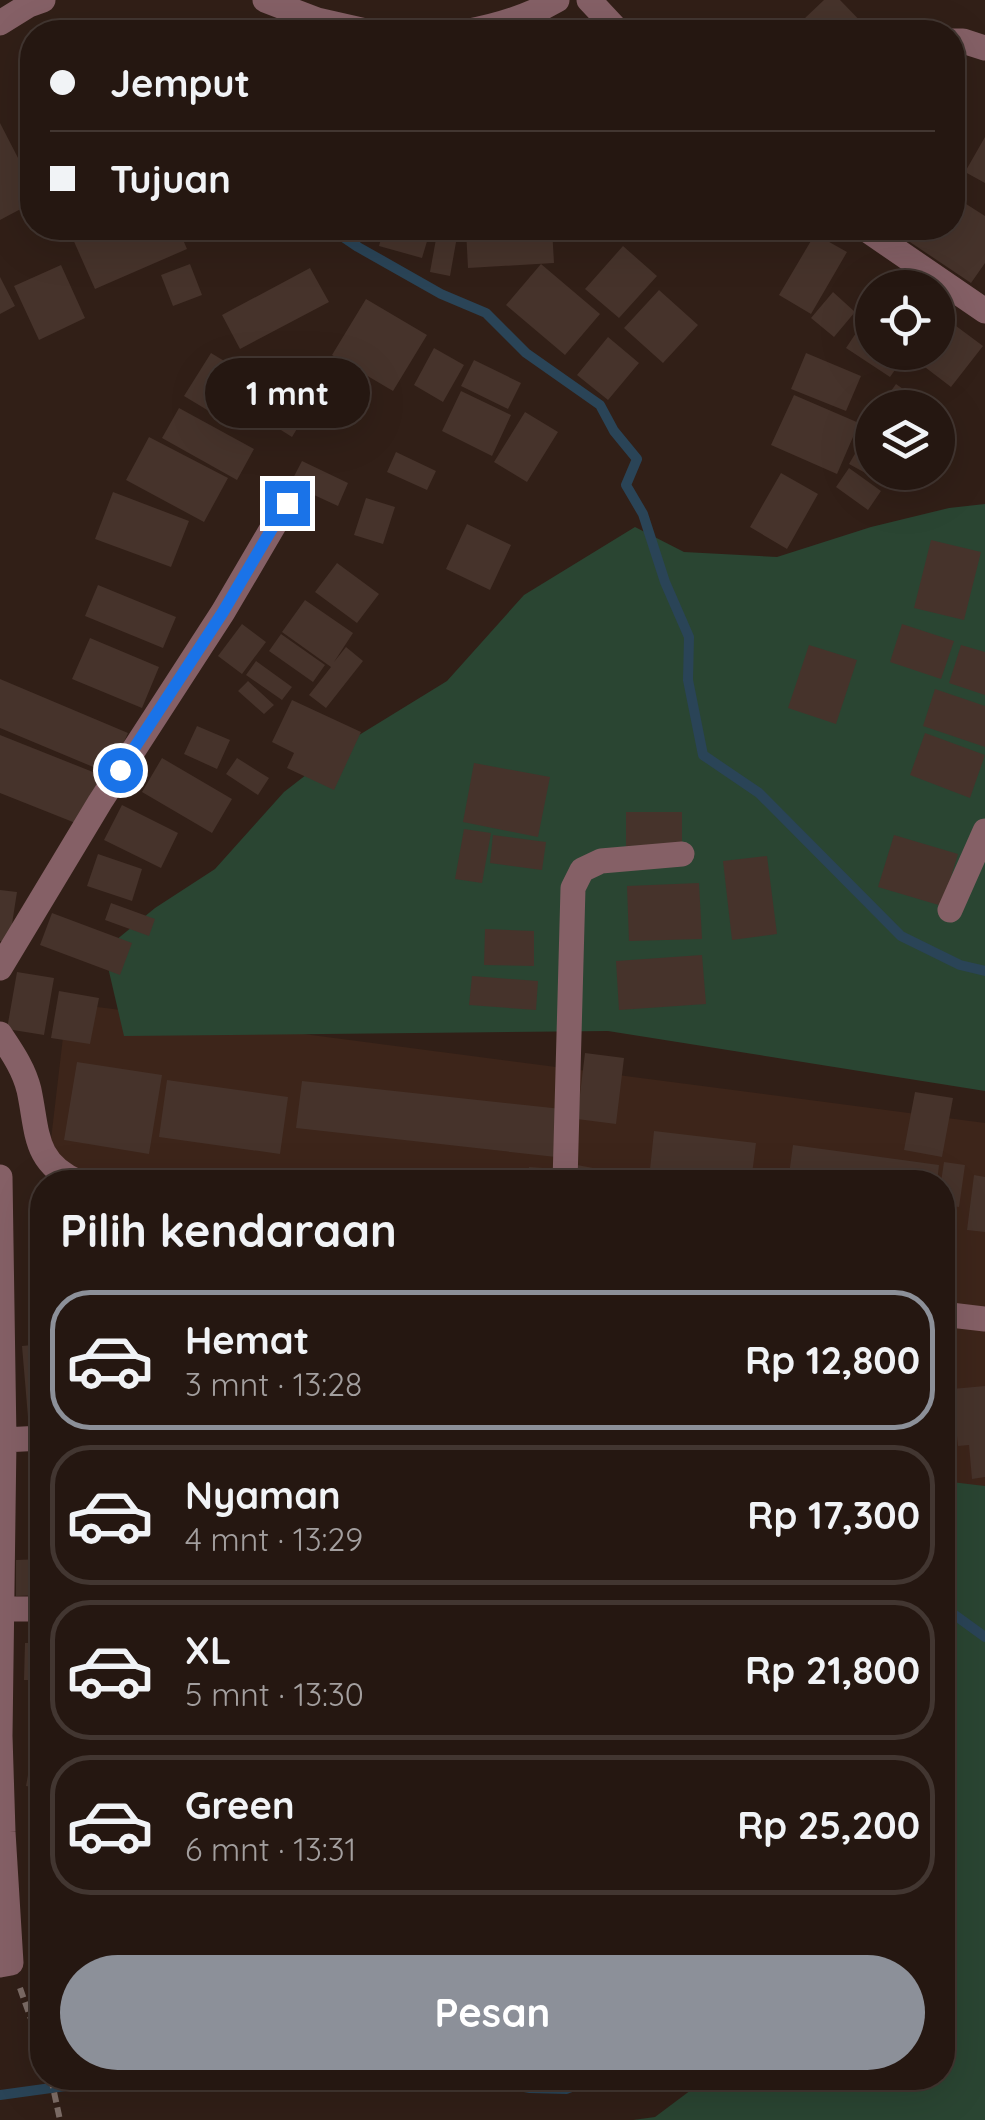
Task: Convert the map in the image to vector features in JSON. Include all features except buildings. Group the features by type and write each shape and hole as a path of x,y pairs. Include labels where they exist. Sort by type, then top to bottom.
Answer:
{"street":[{"path":"0,23 43,0"},
{"path":"265,0 317,20"},
{"path":"538,20 557,0"},
{"path":"590,0 608,20"},
{"path":"881,240 985,311"},
{"path":"0,968 287,503"},
{"path":"950,910 985,831"},
{"path":"564,1170 572,888 582,870 601,861 682,854"},
{"path":"0,1034 23,1071 36,1139 56,1170"},
{"path":"0,1178 4,1440 0,1609 6,1964"},
{"path":"955,1316 985,1319"},
{"path":"4,1440 30,1439"},
{"path":"0,1609 30,1609"}],"path":[{"path":"6,1964 30,2021"},
{"path":"54,2090 60,2120"}],"shaded area":[{"path":"67,1003 985,1123 985,1534 955,1530 955,1170 47,1170"}],"green space":[{"path":"985,504 985,1091 608,1031 124,1036 104,950 155,908 215,869 284,792 351,740 447,681 524,595 635,527 684,552 777,557 871,527 949,508"},
{"path":"955,1482 985,1486 985,2120 633,2120 655,2117 691,2090 955,2090"}],"waterway":[{"path":"282,20 284,11"},
{"path":"348,240 441,294 486,313 526,353 600,405 614,431 637,459 626,485 643,514 665,582 689,637 688,680 703,755 759,793 901,936 960,965 985,971"},
{"path":"955,1615 985,1637"},
{"path":"0,2095 36,2090"}],"route":[{"path":"120,770 223,612 287,503"}]}
